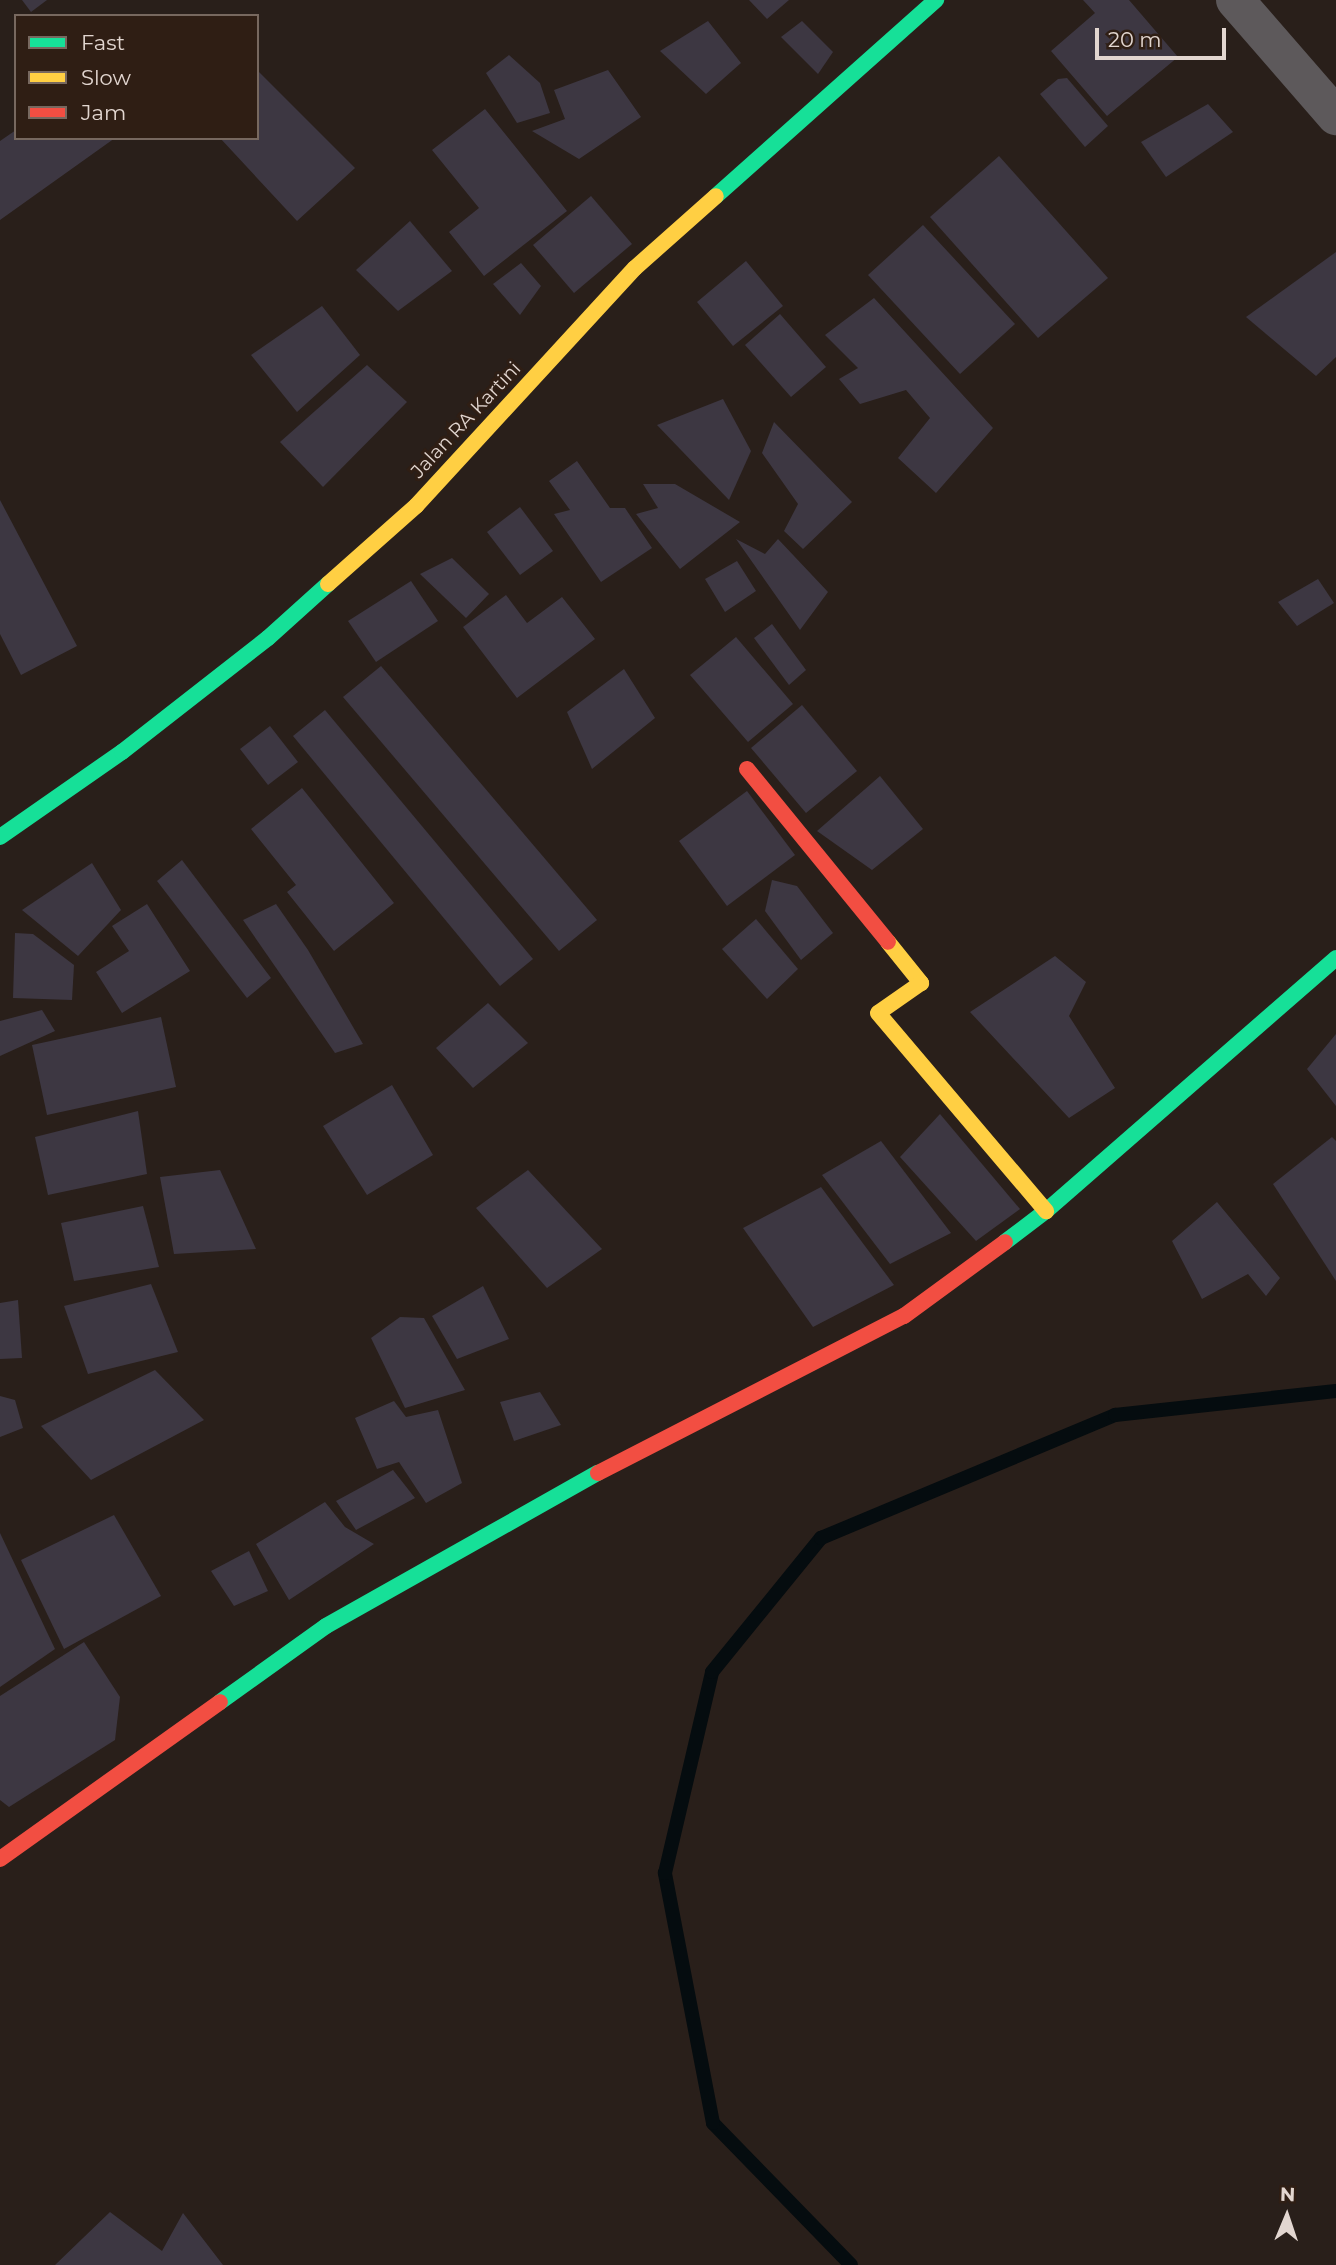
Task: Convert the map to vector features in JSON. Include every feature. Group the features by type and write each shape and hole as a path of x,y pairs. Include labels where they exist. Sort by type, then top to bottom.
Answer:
{"street":[{"name":"Jalan RA Kartini","path":"0,837 122,752 268,638 416,506 635,268 936,0"},
{"path":"1234,0 1336,116"},
{"path":"747,769 921,983 878,1013 1046,1211"},
{"path":"0,1859 326,1626 618,1462 904,1316 1046,1211 1336,958"}],"building":[{"path":"22,0 47,0 31,12"},
{"path":"749,0 789,0 767,19"},
{"path":"1083,0 1129,0 1178,57 1107,116 1051,51 1095,13"},
{"path":"708,21 741,63 706,94 660,51"},
{"path":"802,21 833,52 818,74 781,37"},
{"path":"509,55 540,83 550,113 517,123 486,73"},
{"path":"608,70 641,117 579,159 532,131 565,119 554,90"},
{"path":"259,72 355,168 297,221 222,140 259,140"},
{"path":"1067,78 1108,126 1085,147 1040,94 1058,79"},
{"path":"1208,104 1233,132 1166,177 1141,142"},
{"path":"485,109 567,211 484,276 449,232 479,208 432,150"},
{"path":"14,131 14,140 112,140 0,220 0,141"},
{"path":"999,156 1108,278 1038,338 930,217"},
{"path":"591,196 632,244 574,293 533,245"},
{"path":"410,221 452,271 398,311 356,270"},
{"path":"923,225 1015,324 960,374 868,275"},
{"path":"1336,252 1336,357 1316,376 1246,317"},
{"path":"746,261 783,306 733,346 697,302"},
{"path":"521,263 541,286 520,315 493,284"},
{"path":"874,298 993,428 936,493 898,458 930,418 906,390 860,404 839,379 858,368 825,335"},
{"path":"322,306 360,355 297,412 251,355"},
{"path":"780,314 826,367 791,397 745,345"},
{"path":"367,365 407,402 323,487 280,442"},
{"path":"723,399 751,451 729,500 657,425"},
{"path":"774,422 852,502 803,549 784,531 798,504 762,453"},
{"path":"577,461 610,508 625,508 652,548 601,582 554,514 570,510 549,481"},
{"path":"643,484 675,484 740,522 680,569 636,514 658,508"},
{"path":"0,500 77,646 21,675 0,634"},
{"path":"520,507 553,551 520,575 487,532"},
{"path":"736,539 765,554 778,539 828,592 800,630"},
{"path":"452,558 489,594 466,618 420,574"},
{"path":"737,561 756,591 725,612 705,579"},
{"path":"1318,579 1334,603 1297,626 1278,602"},
{"path":"411,581 438,621 376,662 348,621"},
{"path":"506,595 527,623 562,597 595,639 517,698 463,627"},
{"path":"772,624 806,670 789,685 754,638"},
{"path":"736,637 793,704 748,742 690,675"},
{"path":"381,666 597,920 559,951 343,697"},
{"path":"624,669 655,718 592,769 567,712"},
{"path":"802,705 857,771 806,813 751,748"},
{"path":"325,710 533,959 500,986 293,736"},
{"path":"270,726 298,762 268,785 240,749"},
{"path":"880,776 923,829 872,870 817,831"},
{"path":"302,788 394,903 334,951 287,892 296,885 251,829"},
{"path":"747,791 795,855 727,906 679,841"},
{"path":"182,860 271,978 247,998 157,881"},
{"path":"92,863 121,910 78,956 22,910"},
{"path":"772,880 797,886 833,933 801,960 765,911"},
{"path":"147,904 190,971 122,1013 96,972 129,951 112,926"},
{"path":"276,904 308,950 363,1044 335,1053 243,920"},
{"path":"756,919 798,969 767,999 722,949"},
{"path":"15,933 33,934 74,965 72,1000 13,998"},
{"path":"1055,956 1086,982 1069,1016 1115,1088 1069,1118 970,1012"},
{"path":"488,1003 528,1043 473,1088 436,1048"},
{"path":"42,1010 55,1031 0,1056 0,1021"},
{"path":"161,1017 176,1087 47,1115 32,1045"},
{"path":"1336,1034 1336,1106 1307,1069"},
{"path":"392,1085 433,1155 367,1195 323,1126"},
{"path":"138,1111 147,1174 48,1195 35,1137"},
{"path":"940,1114 1020,1209 976,1241 900,1157"},
{"path":"1332,1137 1336,1141 1336,1281 1273,1184"},
{"path":"881,1141 951,1233 890,1264 822,1175"},
{"path":"220,1170 256,1249 174,1254 160,1177"},
{"path":"528,1170 602,1249 547,1288 476,1208"},
{"path":"821,1187 894,1285 813,1327 743,1228"},
{"path":"1217,1202 1280,1278 1266,1296 1248,1274 1202,1299 1172,1241"},
{"path":"143,1206 159,1267 74,1281 61,1223"},
{"path":"151,1284 178,1352 88,1374 64,1306"},
{"path":"483,1286 509,1339 457,1359 432,1316"},
{"path":"18,1300 22,1358 0,1359 0,1303"},
{"path":"400,1317 424,1318 465,1390 405,1408 371,1338"},
{"path":"155,1370 204,1420 91,1480 41,1426"},
{"path":"540,1392 561,1425 514,1441 500,1402"},
{"path":"0,1396 15,1400 23,1428 0,1437"},
{"path":"394,1401 406,1417 438,1410 462,1483 426,1503 399,1462 377,1469 355,1418"},
{"path":"393,1470 415,1498 356,1530 336,1501"},
{"path":"325,1502 345,1527 374,1544 289,1600 256,1544"},
{"path":"114,1515 161,1596 64,1649 21,1560"},
{"path":"0,1533 55,1649 0,1687"},
{"path":"249,1551 268,1591 234,1606 211,1571"},
{"path":"84,1642 120,1697 115,1740 9,1807 0,1800 0,1696"},
{"path":"110,2212 162,2251 183,2213 223,2265 55,2265"}],"waterway":[{"path":"851,2265 713,2123 665,1873 712,1672 821,1538 1115,1415 1336,1391"}],"traffic: fast":[{"path":"716,196 936,0"},
{"path":"0,837 122,752 268,638 328,584"},
{"path":"1005,1242 1046,1211 1336,958"},
{"path":"220,1702 326,1626 598,1473"}],"traffic: slow":[{"path":"328,584 416,506 635,268 716,196"},
{"path":"888,942 921,983 878,1013 1046,1211"}],"traffic: jam":[{"path":"747,769 888,942"},
{"path":"598,1473 904,1316 1005,1242"},
{"path":"0,1859 220,1702"}]}
